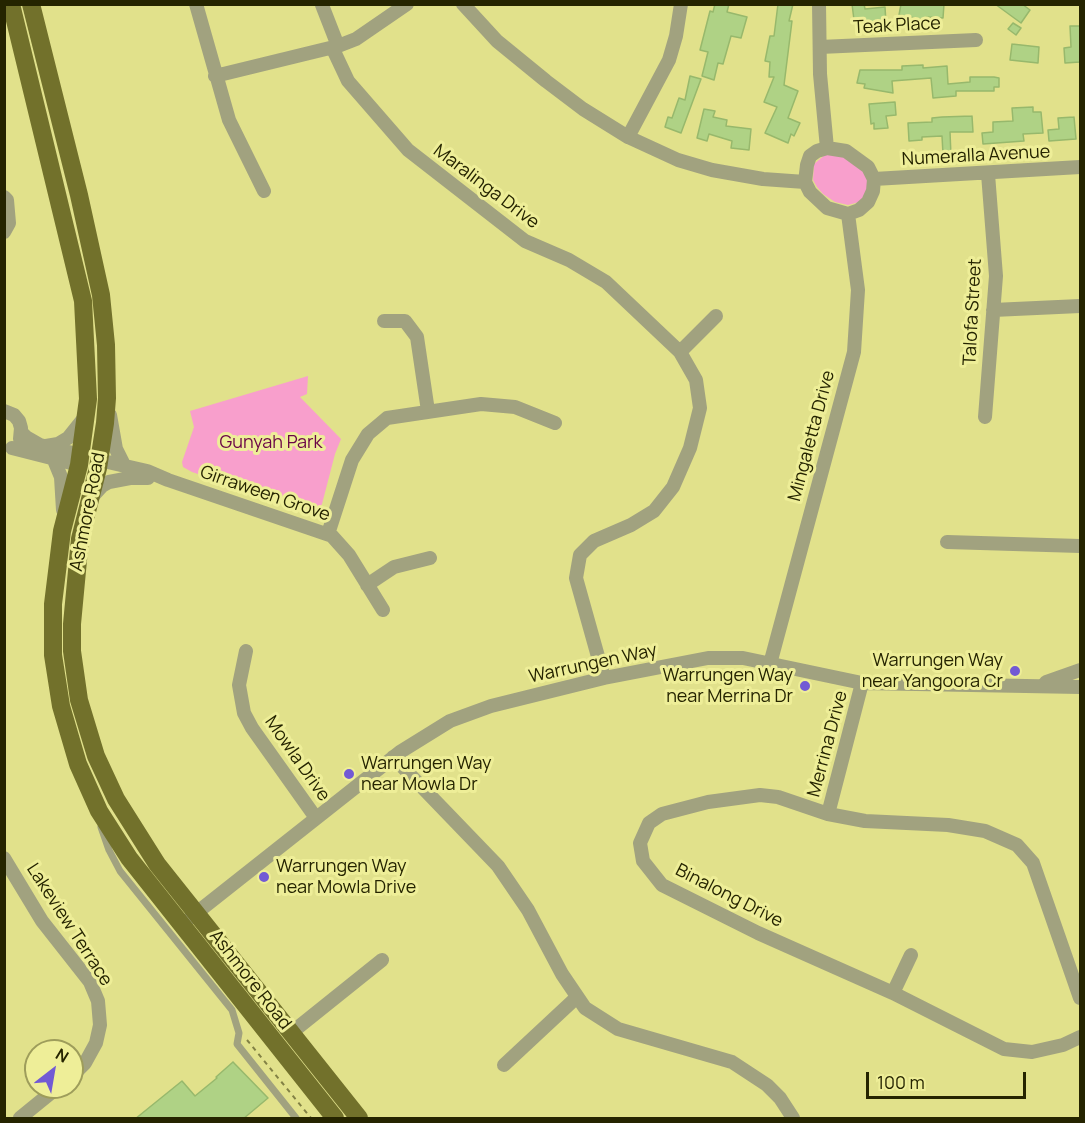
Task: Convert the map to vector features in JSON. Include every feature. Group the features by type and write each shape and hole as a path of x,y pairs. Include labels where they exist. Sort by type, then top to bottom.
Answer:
{"main road":[{"name":"Ashmore Road","path":"11,4 83,301 87,359 86,414 80,460 63,527 53,604 53,655 61,706 78,764 91,793 122,848 335,1119"},
{"name":"Ashmore Road","path":"31,4 79,195 101,295 106,345 107,398 99,464 80,539 73,603 72,651 79,700 96,756 116,799 157,864 359,1119"},
{"path":"80,460 99,464"}],"street":[{"path":"196,4 228,120 264,191"},
{"name":"Maralinga Drive","path":"322,4 348,81 408,150 525,241 569,260 606,282 680,351 696,380 700,408 690,448 673,486 654,511 631,525 594,541 580,555 576,578 604,678"},
{"path":"215,76 335,47 356,39 407,4"},
{"path":"463,4 496,41 537,75 583,109 628,137 678,160 712,170 763,179 805,182"},
{"path":"819,4 820,74 827,148"},
{"path":"628,137 669,60 676,36 677,7"},
{"name":"Teak Place","path":"820,47 976,40"},
{"path":"827,148 846,151 868,167 874,179 873,191 868,202 859,210 848,214 827,208 810,192 805,182 810,156 817,150 827,148"},
{"name":"Numeralla Avenue","path":"874,179 1080,167"},
{"name":"Talofa Street","path":"985,417 996,276 988,174"},
{"path":"4,197 7,200 9,224 4,232"},
{"name":"Mingaletta Drive","path":"770,664 854,352 858,290 848,214"},
{"path":"993,310 1080,306"},
{"path":"680,351 716,316"},
{"path":"384,321 405,321 417,337 428,411"},
{"path":"107,398 116,449 124,465"},
{"path":"328,534 352,460 368,434 387,418 481,404 515,407 555,423"},
{"path":"4,411 17,418 21,432 18,443 8,450"},
{"path":"43,446 58,444 68,438 86,414"},
{"path":"21,432 31,441 80,460"},
{"path":"8,450 54,460 80,460"},
{"path":"54,460 62,477 63,527"},
{"name":"Girraween Grove","path":"99,464 124,465 147,471 328,534 344,547 383,610"},
{"name":"Girraween Grove","path":"99,464 148,478 168,480"},
{"path":"90,500 102,486 109,482 148,478"},
{"path":"947,542 1080,546"},
{"path":"368,585 394,567 430,558"},
{"name":"Mowla Drive","path":"246,651 239,684 244,713 252,728 316,818"},
{"name":"Warrungen Way","path":"182,924 393,757 450,721 491,706 604,678 708,658 742,658 862,682 1080,687"},
{"path":"1033,687 1080,670"},
{"name":"Merrina Drive","path":"828,814 862,682"},
{"path":"393,757 498,866 528,910 562,974 585,1008 618,1029 732,1062 767,1085 780,1098 793,1119"},
{"name":"Binalong Drive","path":"1080,998 1033,863 1017,846 986,831 948,825 865,821 828,814 778,797 760,795 708,802 662,814 649,823 640,843 643,861 662,885 758,933 892,993 1004,1049 1032,1052 1063,1045 1080,1036"},
{"name":"Lakeview Terrace","path":"4,858 42,921 90,982 98,1001 100,1025 96,1043 84,1064"},
{"path":"892,993 911,955"},
{"path":"291,1033 382,960"},
{"path":"504,1065 577,996"},
{"path":"21,1119 44,1099"}],"lane":[{"path":"91,793 107,845 120,871 232,1010 239,1033 237,1044 297,1119"}],"green space":[{"path":"826,154 843,156 861,167 868,181 868,187 864,198 859,202 848,205 835,202 817,187 813,180 814,164"},
{"name":"Gunyah Park","path":"308,376 307,394 300,397 341,439 319,509 308,511 183,467 182,462 194,427 190,411"}],"building":[{"path":"715,4 729,4 727,12 747,17 741,38 731,36 723,64 718,63 714,80 702,76 708,52 700,50 710,11 713,12"},
{"path":"778,4 793,4 789,21 792,21 784,85 798,91 788,118 800,123 794,136 791,134 788,143 765,133 777,107 764,102 774,77 769,77 770,62 765,61 770,36 774,36"},
{"path":"852,4 864,4 865,9 885,7 886,23 857,24 857,20 854,20"},
{"path":"901,4 944,4 943,18 926,17 926,20 899,15"},
{"path":"995,4 1022,4 1030,10 1021,23"},
{"path":"1013,23 1021,28 1016,35 1008,29"},
{"path":"1070,26 1080,26 1080,62 1065,63 1064,48 1071,47"},
{"path":"1012,44 1039,47 1038,63 1010,60"},
{"path":"923,65 923,68 947,66 948,84 970,82 970,77 994,77 999,78 999,87 994,87 994,91 956,91 956,96 933,98 931,78 892,81 893,93 864,88 865,84 857,83 860,70 902,70 902,66"},
{"path":"690,76 701,79 681,133 665,127 668,117 672,118 679,98 685,100"},
{"path":"895,102 896,115 886,116 888,128 874,129 874,123 871,124 869,104"},
{"path":"1033,107 1033,112 1041,112 1043,133 1023,134 1024,141 983,144 982,133 993,132 993,122 1013,121 1012,108"},
{"path":"704,109 715,111 713,117 727,120 726,126 751,129 749,150 731,148 732,141 709,134 707,141 697,138"},
{"path":"972,116 973,132 950,132 951,156 943,154 942,136 922,137 922,140 909,141 908,123 932,122 932,118"},
{"path":"1074,117 1076,139 1049,141 1048,130 1059,129 1058,118"},
{"path":"233,1062 268,1098 243,1119 135,1119 182,1081 195,1096"}],"place":[{"name":"Warrungen Way near Yangoora Cr","path":"1015,671"},
{"name":"Warrungen Way near Merrina Dr","path":"805,686"},
{"name":"Warrungen Way near Mowla Dr","path":"349,774"},
{"name":"Warrungen Way near Mowla Drive","path":"264,877"}]}
